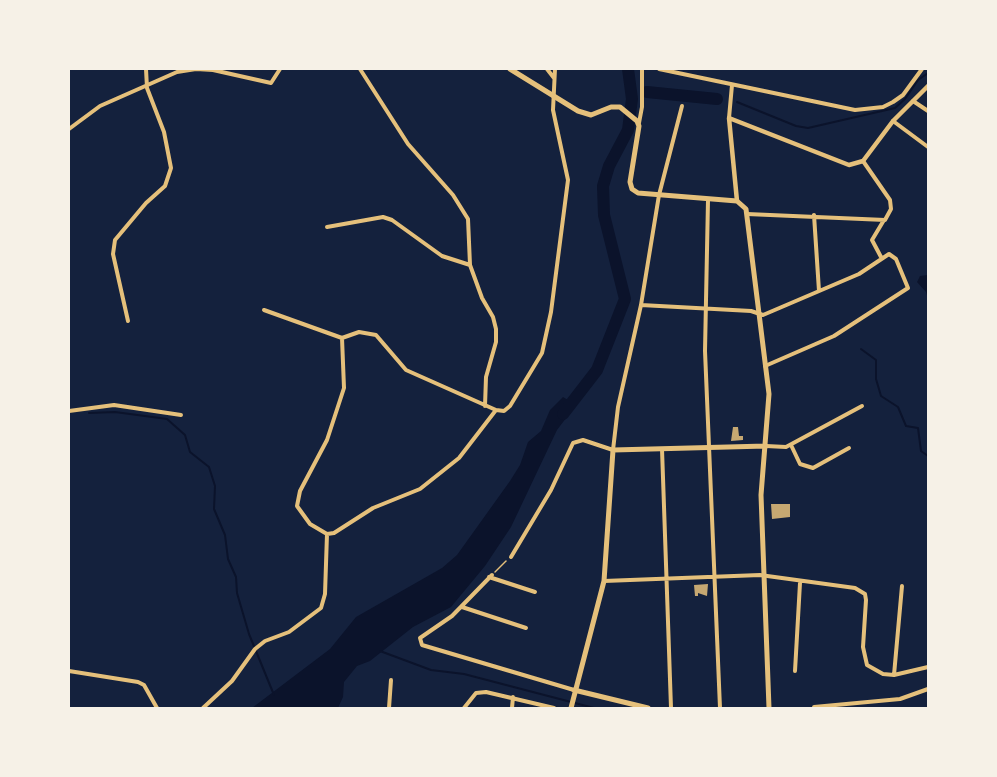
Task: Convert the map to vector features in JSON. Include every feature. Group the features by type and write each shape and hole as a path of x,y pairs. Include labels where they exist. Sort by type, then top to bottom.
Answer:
{"main road":[{"path":"510,69 587,114 620,107 637,121 630,182 632,189 638,193 737,201 746,209 769,404 761,495 769,708"},
{"path":"571,708 604,581 613,450 766,446"},
{"path":"574,690 648,708"}],"street":[{"path":"128,321 112,254 114,240 170,176 169,152 147,88 146,69"},
{"path":"69,129 100,106 147,88 177,72 196,69 271,83 280,69"},
{"path":"360,69 408,144 464,210 470,229 470,265 496,329 496,342 486,377 485,406"},
{"path":"547,69 555,78"},
{"path":"264,310 342,338 359,332 376,335 406,370 485,406 504,411 510,406 542,353 550,322 568,180 555,122 553,95 555,69"},
{"path":"637,121 642,107 642,69"},
{"path":"659,69 855,110 888,105 903,95 922,69"},
{"path":"732,85 729,118 737,201"},
{"path":"729,118 838,163 849,165 862,161 893,121 928,86"},
{"path":"912,101 928,111"},
{"path":"511,557 551,490 573,443 583,440 613,450 618,407 640,305 659,195 682,106"},
{"path":"893,121 928,147"},
{"path":"862,161 890,200 891,209 872,240 881,257"},
{"path":"708,200 705,308 720,708"},
{"path":"747,214 885,220"},
{"path":"814,216 819,291"},
{"path":"327,227 383,217 392,220 442,256 470,265"},
{"path":"640,305 751,311 757,315 763,315 859,274 881,257 889,254 896,259 908,288 834,336 765,366"},
{"path":"342,338 345,376 342,396 327,440 300,491 297,506 310,524 327,534 334,533 373,508 420,489 459,458 496,410"},
{"path":"69,411 114,405 181,415"},
{"path":"766,446 791,445 862,406"},
{"path":"791,445 800,464 813,468 849,448"},
{"path":"662,449 671,708"},
{"path":"203,708 232,681 255,649 265,641 289,632 321,608 325,594 327,534"},
{"path":"535,592 490,576 462,607 420,638 422,645 574,690"},
{"path":"604,581 764,577 855,588 864,594 866,600 863,647 867,665 883,674 894,675 928,667"},
{"path":"795,671 800,583"},
{"path":"894,675 902,586"},
{"path":"462,607 526,628"},
{"path":"69,671 138,682 144,685 157,708"},
{"path":"389,708 390,680"},
{"path":"814,707 900,699 928,689"},
{"path":"464,708 476,693 494,693 554,708"},
{"path":"512,708 513,697"}],"path":[{"path":"490,576 511,557"}],"water":[{"path":"928,275 928,299 926,292 917,282 920,276"},
{"path":"563,397 576,405 557,430 511,527 485,566 451,607 413,627 370,661 357,666 344,682 343,697 338,708 252,708 330,649 356,617 442,568 457,555 510,481 520,465 528,442 541,431 550,410"}],"building":[{"path":"733,427 738,427 739,436 743,436 743,440 731,441"},
{"path":"771,504 790,504 790,517 772,519"},
{"path":"708,584 707,596 698,593 698,596 695,596 694,585"}],"waterway":[{"path":"563,414 597,370 625,299 604,215 603,186 609,166 628,130 632,99 628,69"},
{"path":"737,102 796,126 808,128 895,108 905,99 918,80 928,73"},
{"path":"647,92 717,99"},
{"path":"861,349 876,360 876,379 881,396 898,407 906,426 918,428 921,451 928,456"},
{"path":"89,413 115,412 167,419 185,435 190,452 209,467 215,486 214,509 225,535 228,559 236,577 237,593 249,634 274,695"},
{"path":"380,651 431,670 464,674 594,708"}]}
